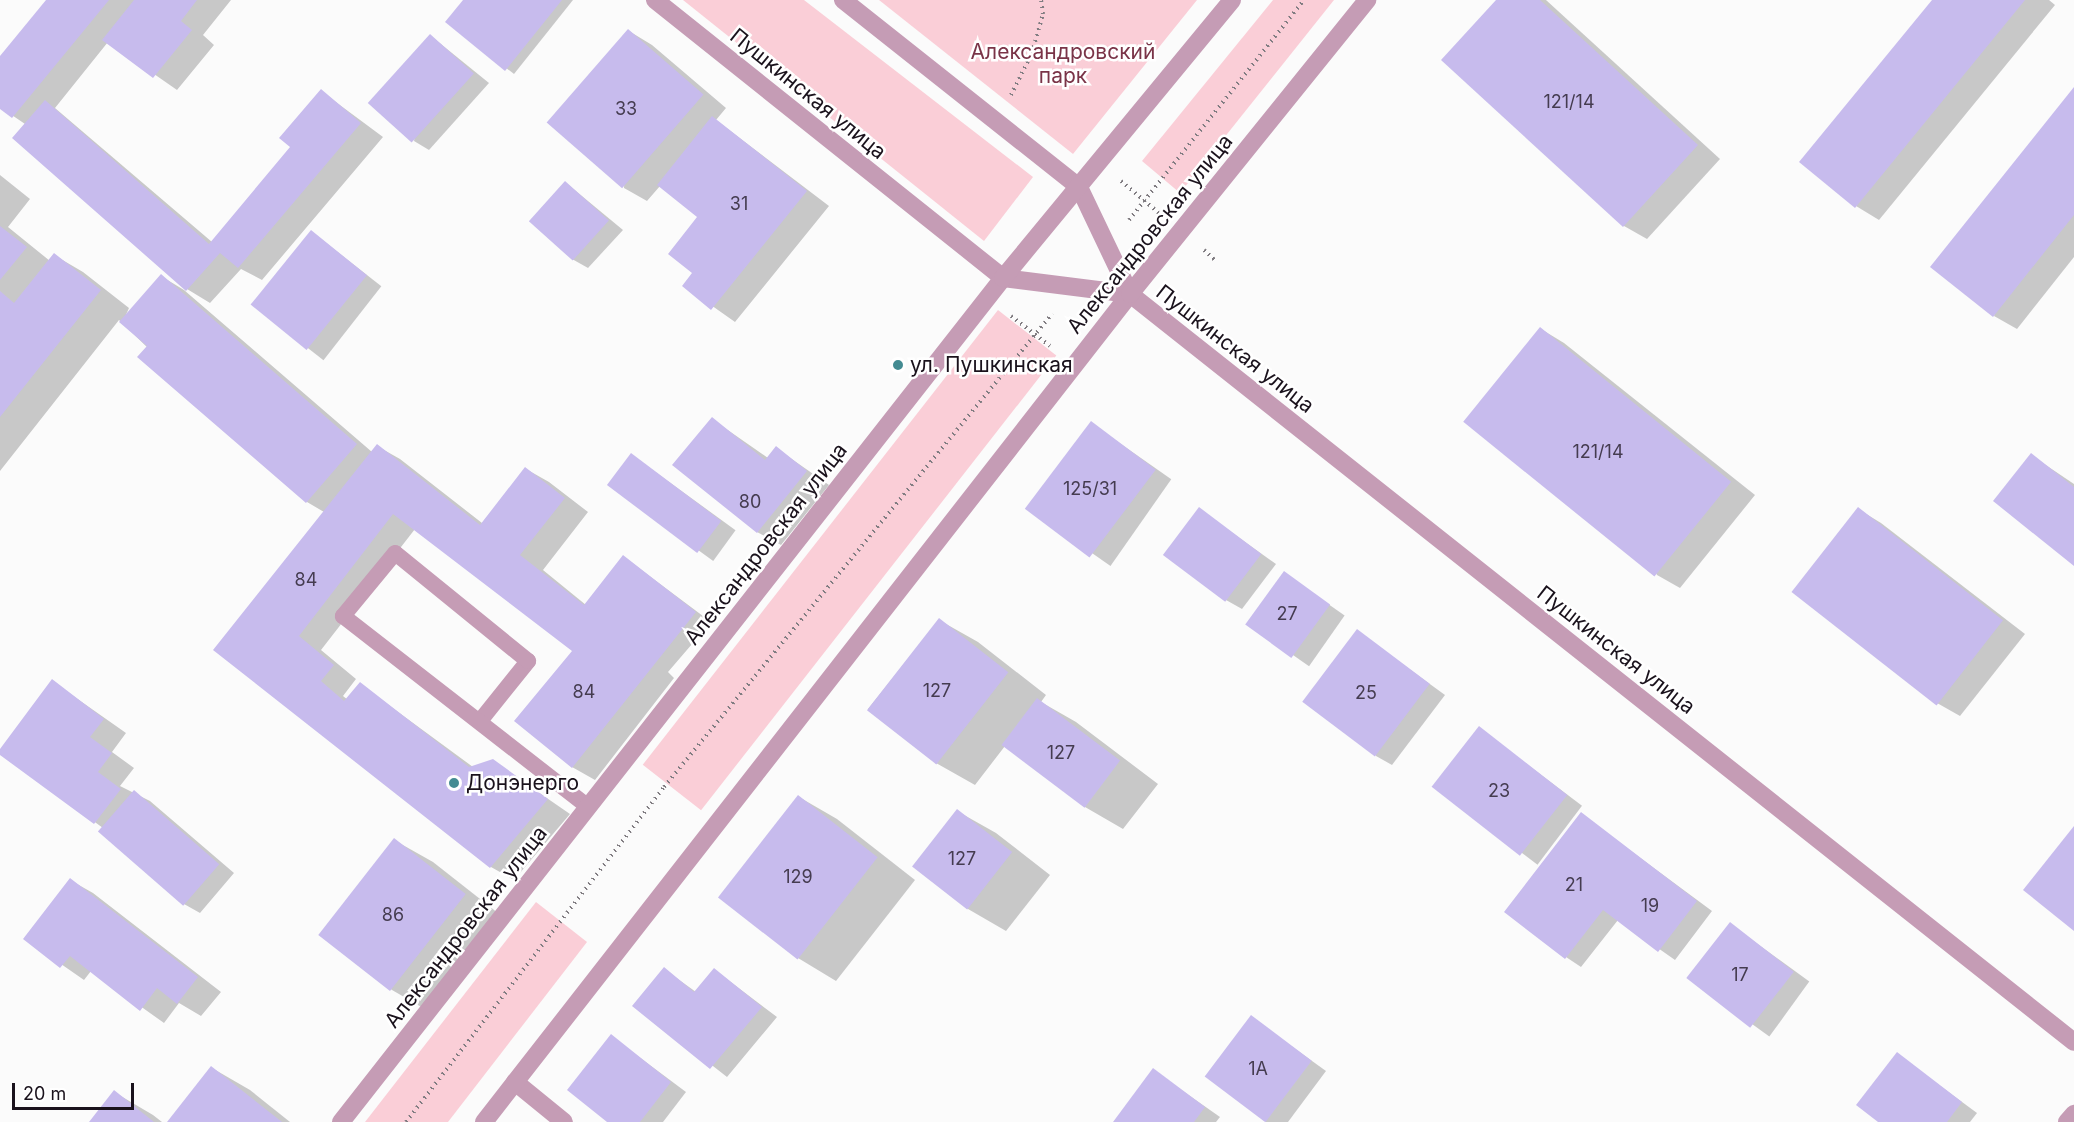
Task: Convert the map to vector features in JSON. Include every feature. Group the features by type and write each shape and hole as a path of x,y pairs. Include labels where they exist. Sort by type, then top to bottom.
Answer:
{"street":[{"name":"Пушкинская улица","path":"655,0 1003,278 1130,294"},
{"name":"Пушкинская улица","path":"843,0 1079,187 1130,294 2074,1042"},
{"name":"Александровская улица","path":"341,1122 1003,278 1233,0"},
{"name":"Александровская улица","path":"484,1122 1130,294 1367,0"},
{"path":"515,1082 564,1122"},
{"path":"2067,1122 2074,1114"}],"lane":[{"path":"480,721 528,661 395,553 343,616 588,807"}],"path":[{"path":"996,123 1032,53 1042,14 1041,0"},
{"path":"1108,247 1304,0"},
{"path":"1099,163 1216,261"},
{"path":"406,1122 664,787 1075,287"}],"green space":[{"path":"683,0 804,0 1033,177 984,241"},
{"name":"Александровский парк","path":"879,0 1197,0 1073,154"},
{"path":"1273,0 1334,0 1180,193 1142,161"},
{"path":"998,310 1056,356 701,810 643,765"},
{"path":"536,902 587,942 448,1122 365,1122"}],"building":[{"path":"46,0 109,0 12,118 0,109 0,56"},
{"path":"134,0 197,0 181,21 192,30 153,78 102,40"},
{"path":"463,0 562,0 505,71 445,22"},
{"path":"1496,0 1540,0 1698,145 1623,227 1441,60"},
{"path":"1932,0 2025,0 1855,208 1799,162"},
{"path":"628,29 703,95 622,188 547,123"},
{"path":"430,34 474,73 412,143 368,103"},
{"path":"2074,87 2074,215 1993,317 1930,267"},
{"path":"321,89 361,123 238,268 220,253 186,291 12,138 45,100 209,244 290,147 279,138"},
{"path":"712,116 807,191 711,310 682,286 692,273 668,254 697,217 657,185"},
{"path":"565,181 609,220 573,261 529,221"},
{"path":"0,226 27,247 0,280"},
{"path":"311,230 367,275 307,350 251,305"},
{"path":"54,253 101,290 0,417 0,291 14,303"},
{"path":"161,274 357,444 306,503 137,357 147,346 119,322"},
{"path":"1540,327 1731,482 1654,577 1463,422"},
{"path":"712,417 765,460 776,446 807,471 757,533 672,465"},
{"path":"1091,421 1156,470 1089,558 1025,509"},
{"path":"377,444 480,525 525,467 565,498 520,555 584,605 623,555 696,612 572,768 514,721 572,651 393,514 299,636 334,665 321,681 344,701 360,682 469,767 493,759 548,799 490,868 213,650"},
{"path":"631,453 721,521 697,553 607,485"},
{"path":"2031,453 2074,487 2074,566 1993,501"},
{"path":"1199,507 1261,554 1225,602 1163,555"},
{"path":"1858,507 2003,620 1937,705 1792,592"},
{"path":"1284,571 1330,605 1291,658 1245,624"},
{"path":"939,618 1008,672 936,764 867,710"},
{"path":"1357,629 1430,684 1375,756 1302,702"},
{"path":"52,679 104,719 90,737 112,753 98,772 121,789 94,824 0,755 0,749"},
{"path":"1037,698 1120,761 1085,808 1001,745"},
{"path":"1479,726 1567,795 1520,856 1432,787"},
{"path":"134,790 219,864 183,906 98,832"},
{"path":"798,795 878,857 798,960 718,897"},
{"path":"957,809 1012,852 967,910 912,867"},
{"path":"1581,812 1697,901 1658,952 1603,910 1565,959 1504,912"},
{"path":"2074,826 2074,931 2023,890"},
{"path":"394,838 466,894 390,991 318,935"},
{"path":"70,878 198,977 177,1004 157,988 140,1011 70,956 60,968 23,939"},
{"path":"1730,922 1794,972 1750,1028 1686,978"},
{"path":"664,967 694,992 714,968 762,1007 710,1069 632,1006"},
{"path":"1251,1015 1312,1061 1266,1122 1205,1076"},
{"path":"611,1034 671,1082 640,1122 607,1122 567,1090"},
{"path":"1897,1052 1962,1102 1947,1122 1878,1122 1856,1105"},
{"path":"211,1066 282,1122 167,1122"},
{"path":"1153,1068 1205,1107 1194,1122 1113,1122"},
{"path":"114,1090 154,1122 89,1122"}],"place":[{"name":"ул. Пушкинская","path":"898,365"},
{"name":"Донэнерго","path":"454,783"}]}
